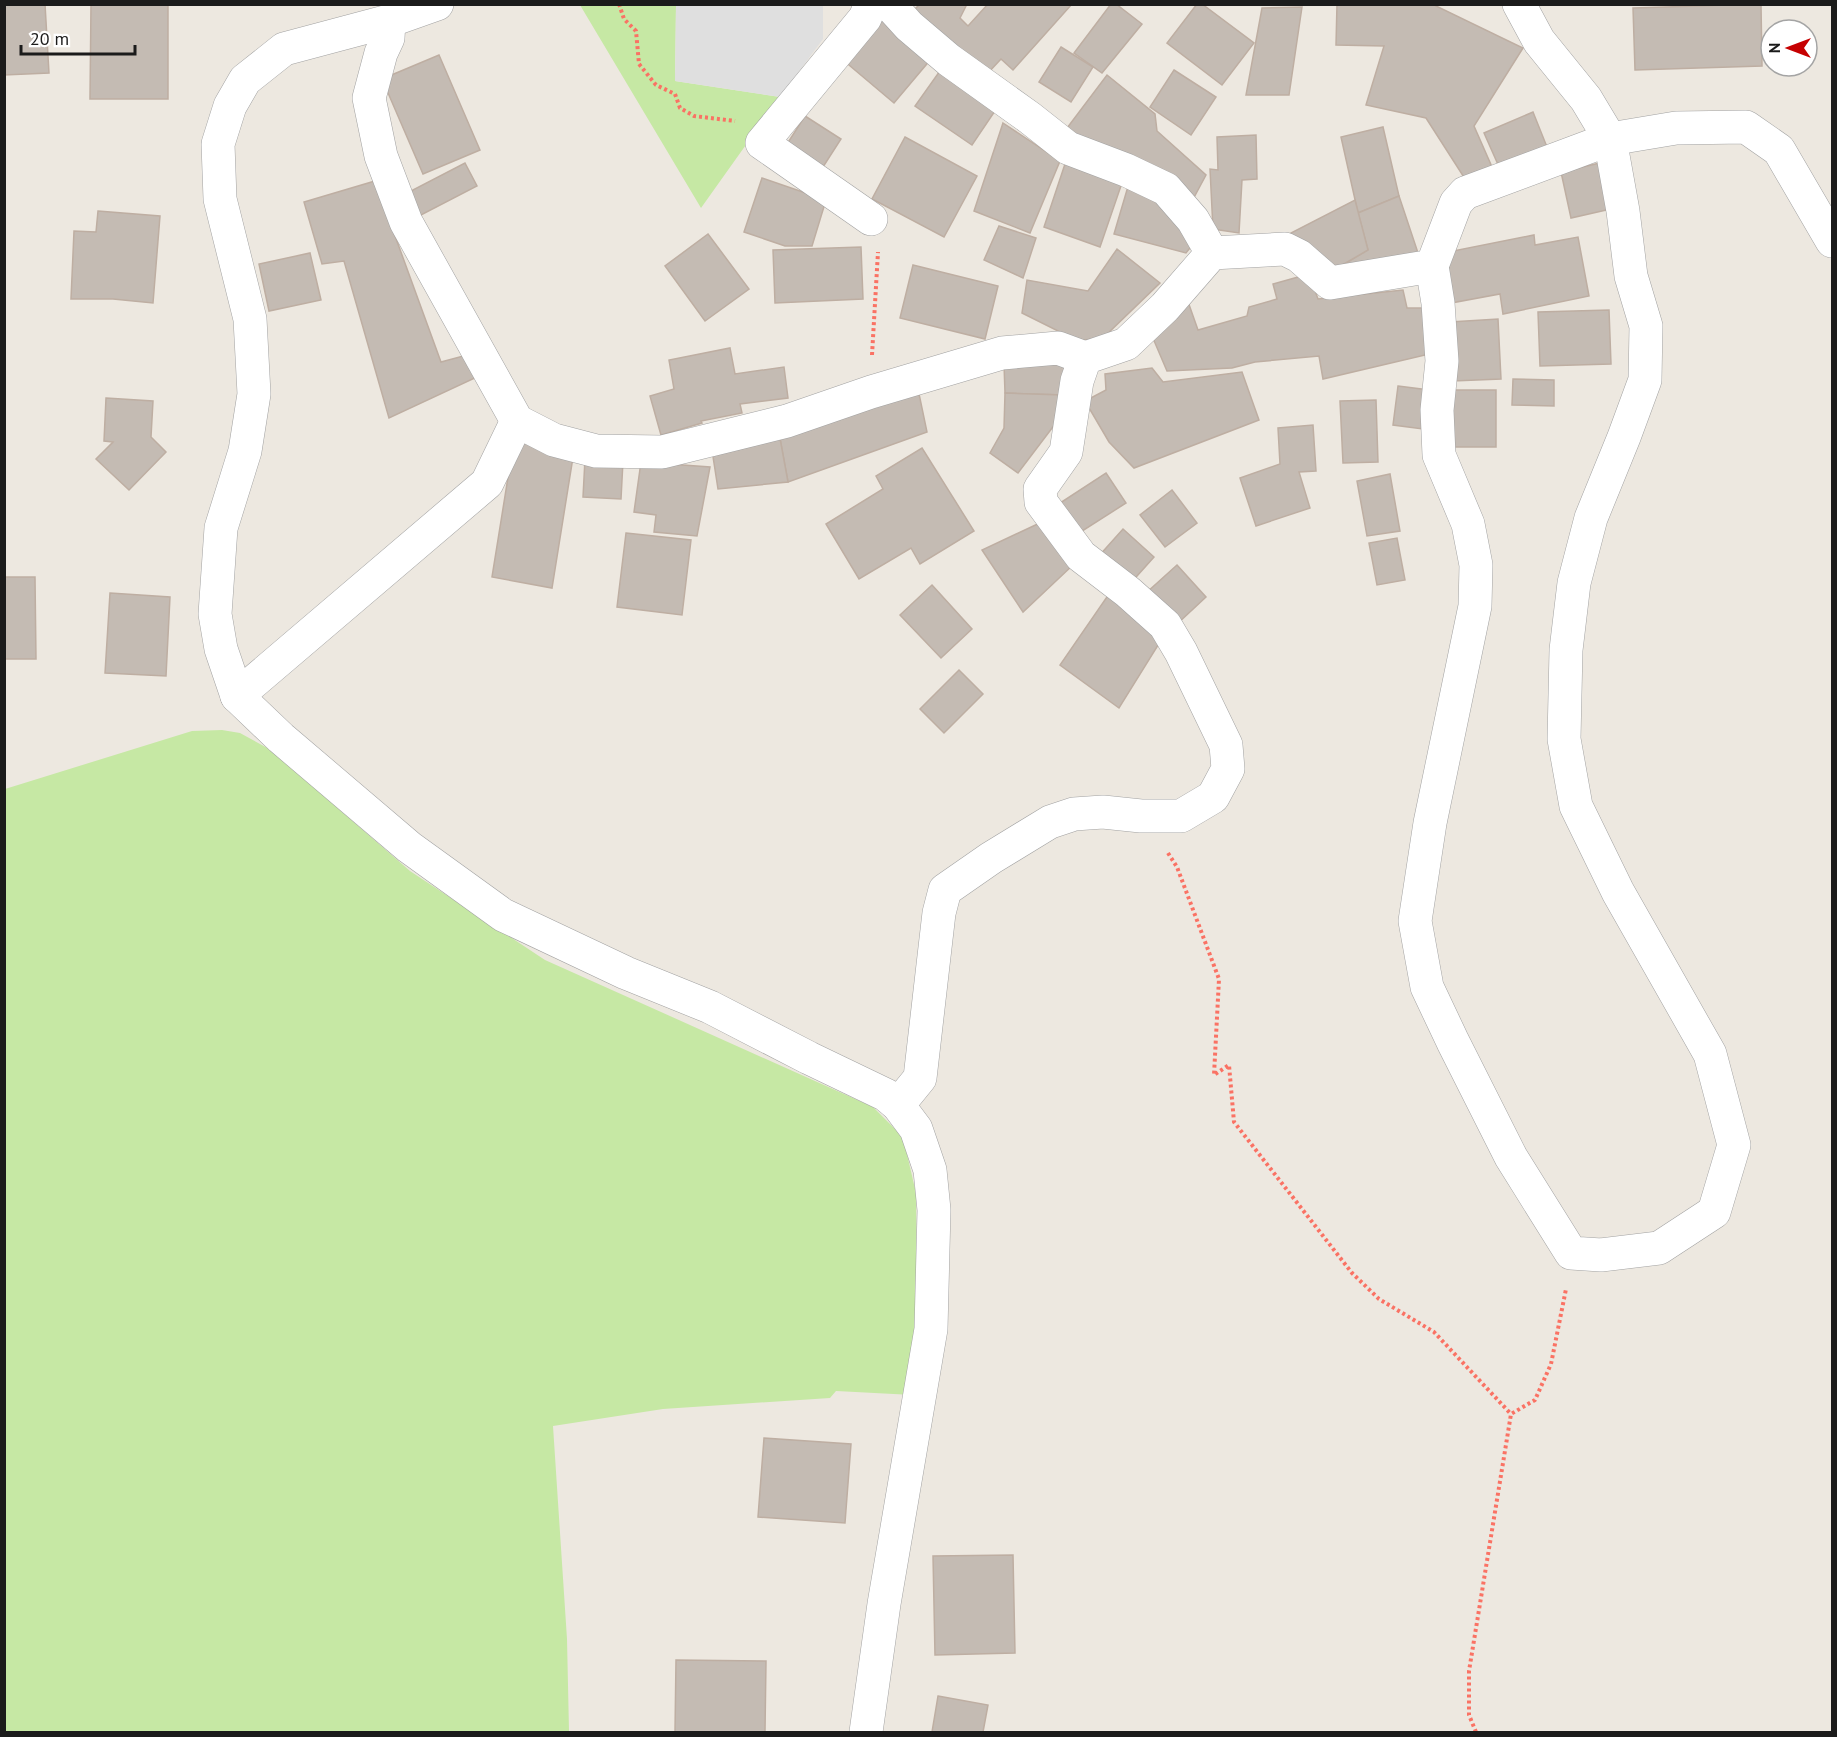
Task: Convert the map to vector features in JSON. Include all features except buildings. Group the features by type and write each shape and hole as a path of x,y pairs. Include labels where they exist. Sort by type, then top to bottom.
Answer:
{"street":[{"path":"437,4 389,21 284,49 245,80 230,106 218,144 220,199 250,319 254,394 245,452 221,528 215,614 221,650 237,696 281,738 409,847 503,915 626,973 710,1007 886,1095 898,1105 916,1129 930,1170 934,1210 931,1329 884,1604 866,1732"},
{"path":"871,4 865,18 762,143 871,219"},
{"path":"889,4 909,26 950,60 1068,148 1126,170 1166,189 1193,220 1212,254"},
{"path":"1519,4 1539,41 1586,99 1610,139 1631,276 1646,326 1645,380 1591,518 1574,583 1566,650 1564,739 1576,806 1618,892 1710,1053 1734,1144 1713,1212 1659,1248 1601,1255 1571,1253 1511,1156 1427,987 1415,921 1430,823 1475,606 1476,565 1468,524 1439,455 1437,410 1442,361 1438,303 1432,266 1456,204 1465,193 1610,139 1676,128 1746,127 1779,150 1833,241"},
{"path":"389,21 388,38 381,53 369,98 381,156 406,222 517,421 554,440 597,451 662,452 787,421 871,392 1002,353 1058,348 1085,358 1126,345 1165,307 1212,254 1285,249 1299,256 1330,283 1432,266"},
{"path":"898,1105 920,1078 939,913 945,890 990,858 1050,822 1074,814 1103,812 1142,816 1181,816 1213,797 1228,769 1226,745 1181,652 1165,625 1128,592 1081,556 1041,502 1040,489 1066,452 1077,381 1085,358"},
{"path":"237,696 487,483 517,421"}],"path":[{"path":"619,4 624,19 636,31 639,64 656,85 675,94 681,108 694,116 751,123 772,129"},
{"path":"871,219 879,256 874,305 871,392"},
{"path":"1142,816 1177,867 1219,979 1214,1075 1229,1065 1234,1122 1352,1273 1380,1299 1434,1332 1511,1414"},
{"path":"1511,1414 1535,1400 1551,1364 1568,1281 1571,1253"},
{"path":"1476,1732 1469,1715 1469,1671 1511,1414"}],"green space":[{"path":"580,5 676,5 675,81 780,97 701,208"},
{"path":"222,730 240,733 271,750 410,871 545,960 873,1107 903,1137 916,1193 917,1294 913,1395 836,1391 830,1398 663,1409 553,1426 567,1639 569,1731 619,1732 5,1732 5,789 192,731"}],"shaded area":[{"path":"676,5 823,5 823,39 780,97 675,81"}]}
